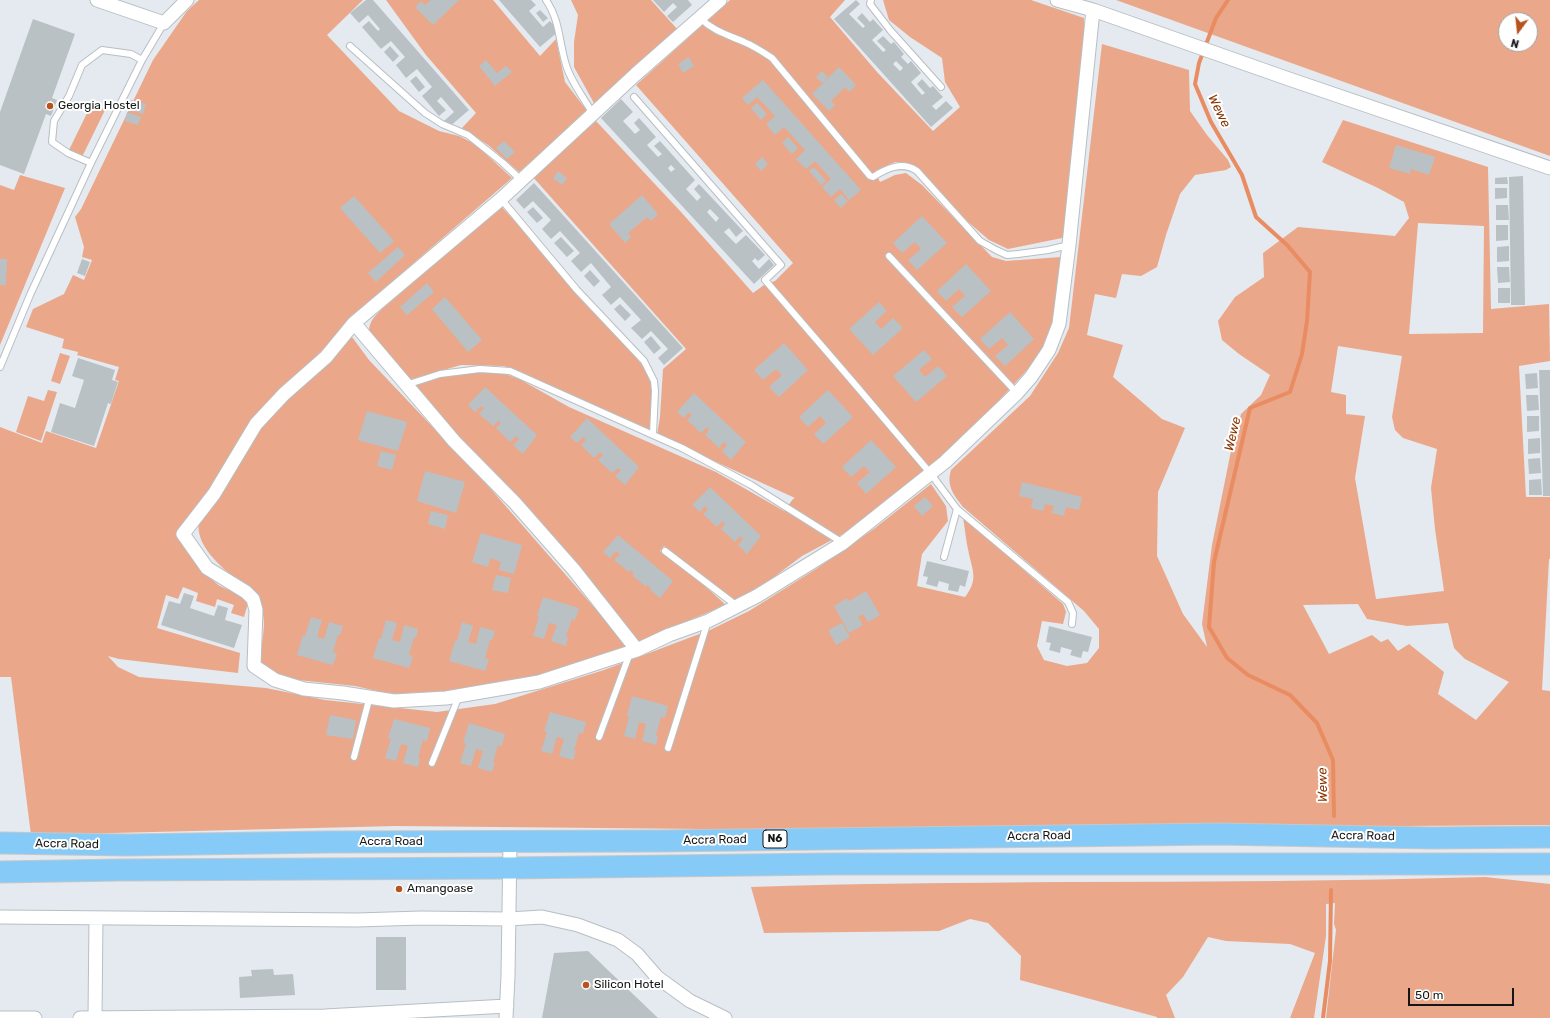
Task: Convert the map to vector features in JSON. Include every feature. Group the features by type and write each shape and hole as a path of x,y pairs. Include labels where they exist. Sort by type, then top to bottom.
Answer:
{"highway":[{"name":"Accra Road","path":"0,843 126,845 1212,834 1432,838 1550,837"},
{"name":"N6","path":"0,872 826,864 1550,864"},
{"path":"1488,864 1550,875"}],"street":[{"path":"97,0 164,23 187,0"},
{"path":"720,0 636,74 501,200 354,323 326,357 284,394 256,424 214,494 183,534 207,568 246,592 253,599 256,610 254,666 275,680 304,689 370,696 394,701 460,696 539,682 634,652 669,634 708,621 790,577 843,543 931,474 1017,393 1031,377 1049,350 1059,324 1070,245 1093,10"},
{"path":"1063,1 1093,10 1547,168"},
{"path":"354,323 454,441 515,503 574,570 634,652"},
{"path":"80,1018 325,1017 507,1012 510,842"},
{"path":"0,917 357,920 421,918 508,919 542,917 578,925 618,940 637,954 657,978 690,1001 725,1018"},
{"path":"95,1018 96,918"},
{"path":"0,1018 35,1018"}],"lane":[{"path":"546,0 558,24 566,65 572,79 593,114"},
{"path":"871,0 870,4 890,30 941,87"},
{"path":"700,18 715,30 759,49 772,58 870,176 873,177 893,167 909,166 917,171 980,240 1007,255 1048,250 1070,245"},
{"path":"0,367 30,295 91,164 142,60 164,23"},
{"path":"350,46 425,113 442,124 468,136 503,163 521,180"},
{"path":"91,164 68,153 52,142 54,121 69,96 82,65 102,50 131,54 142,60"},
{"path":"634,97 781,265 765,280 931,474 957,509 1068,602 1072,613 1072,624"},
{"path":"501,200 577,290 644,361 654,381 653,434"},
{"path":"889,256 1017,393"},
{"path":"406,385 440,374 480,369 510,371 682,448 751,485 843,543"},
{"path":"944,557 957,509"},
{"path":"665,551 737,606"},
{"path":"668,748 708,621"},
{"path":"599,737 634,652"},
{"path":"354,756 370,696"},
{"path":"432,763 460,696"}],"shaded area":[{"path":"199,0 363,0 327,35 399,111 439,131 459,136 475,144 512,178 380,292 267,406 178,535 195,561 211,579 221,587 241,595 248,603 244,617 231,613 234,605 217,599 215,607 196,601 198,593 183,587 178,599 166,595 157,628 240,653 238,673 119,659 108,656 118,667 139,677 266,688 325,700 437,712 495,704 604,670 710,630 749,611 816,569 875,528 931,484 946,506 948,521 922,554 917,586 965,597 969,591 972,586 973,576 963,517 1063,604 1066,612 1063,624 1042,621 1037,646 1044,660 1067,666 1087,663 1099,648 1099,629 1084,611 963,507 950,486 950,476 951,470 1030,396 1058,353 1069,328 1102,44 1189,70 1190,111 1207,135 1228,160 1231,167 1226,170 1195,175 1180,194 1157,267 1141,276 1122,274 1116,298 1095,294 1087,335 1123,345 1113,377 1162,419 1185,428 1158,492 1157,556 1183,614 1207,647 1202,624 1212,545 1232,446 1241,414 1261,395 1270,375 1239,354 1222,340 1218,321 1235,297 1264,277 1263,253 1298,227 1395,236 1409,218 1404,202 1322,162 1343,120 1488,167 1491,309 1549,304 1550,361 1519,366 1526,497 1550,497 1550,559 1542,690 1550,691 1550,825 804,830 396,826 31,835 11,677 0,677 0,427 42,443 46,431 96,448 119,381 115,380 119,367 77,355 78,352 62,348 64,339 26,327 33,309 64,294 73,275 84,280 92,260 82,257 84,247 75,217 81,209 153,60 187,11","holes":["1418,223 1484,226 1483,333 1409,334","1338,346 1402,356 1392,417 1395,430 1403,438 1437,449 1431,488 1444,591 1376,599 1355,478 1365,416 1346,414 1346,395 1331,392","1358,604 1367,619 1407,626 1448,623 1454,648 1465,659 1509,682 1476,720 1438,694 1444,672 1409,644 1398,651 1388,639 1381,642 1372,635 1329,654 1303,605"]},
{"path":"386,0 493,0 540,56 556,39 565,82 588,112 519,172 488,145 462,128 476,113 426,55"},
{"path":"571,0 651,0 678,30 595,105 574,67 574,42 578,15"},
{"path":"730,0 845,0 830,17 877,72 933,131 960,107 945,82 942,58 910,37 889,20 883,0 1031,0 1084,18 1084,36 1065,234 1062,238 1008,249 989,240 967,221 918,168 904,162 895,162 875,171 880,182 895,175 906,173 922,185 992,257 1006,261 1061,257 1053,328 1047,343 1036,360 985,416 925,471 881,507 843,534 802,556 770,580 734,601 664,546 660,551 686,569 726,605 637,642 414,386 444,376 479,372 503,373 521,380 569,407 716,472 784,511 795,498 657,435 660,417 663,369 686,349 532,176 596,121 681,212 753,293 764,285 775,281 793,263 636,85"},
{"path":"1116,0 1550,0 1550,156"},
{"path":"92,103 105,110 82,157 69,150"},
{"path":"20,175 65,188 0,345 0,185 14,190"},
{"path":"502,207 636,357 647,372 653,387 651,432 504,366 461,365 408,380 369,332 371,322 382,309"},
{"path":"352,337 369,360 482,479 606,621 627,649 546,677 449,691 390,694 355,686 288,679 273,673 260,663 264,621 260,606 254,594 225,570 205,547 199,530 199,520 264,421 310,374"},
{"path":"60,353 70,356 60,384 51,381"},
{"path":"48,390 57,392 41,441 16,432 28,396 44,401"},
{"path":"1485,877 1550,884 1550,1018 1326,1018 1336,930 1334,924 1335,903 1326,904 1326,936 1314,1018 1290,1018 1315,953 1290,944 1226,941 1208,937 1183,977 1166,995 1175,1018 1157,1018 1020,980 1021,956 988,923 970,919 939,931 764,933 751,887 909,883 1276,881"}],"building":[{"path":"366,0 373,0 469,110 449,127 444,121 454,112 441,97 437,101 446,110 439,116 422,96 432,87 417,69 406,78 396,65 405,57 391,41 381,49 362,27 369,21 378,31 380,29 368,15 359,23 350,13"},
{"path":"431,0 459,0 433,25 415,7 421,1 425,5"},
{"path":"499,0 531,0 536,5 529,11 543,27 550,21 559,31 540,47"},
{"path":"653,0 688,0 692,5 673,22 667,16 677,7 673,3 664,12"},
{"path":"856,0 860,4 849,14 863,28 865,26 857,18 862,13 870,22 873,19 883,30 872,40 883,52 886,50 877,41 883,36 891,44 894,42 904,54 901,57 908,64 911,61 921,73 911,82 922,95 925,93 917,84 922,79 930,88 933,86 943,97 932,106 936,110 946,101 953,108 931,127 834,19","holes":["896,61 903,68 900,71 893,64"]},
{"path":"540,10 548,18 543,22 536,13"},
{"path":"33,19 75,34 52,98 57,100 51,116 46,114 24,174 0,165 0,112"},
{"path":"390,46 399,56 393,62 384,52"},
{"path":"689,57 694,66 683,73 678,64"},
{"path":"486,60 497,73 506,66 512,72 495,86 479,66"},
{"path":"839,67 856,85 849,92 845,87 831,101 835,105 829,111 812,94"},
{"path":"822,71 828,77 822,83 816,77"},
{"path":"416,76 425,87 419,92 410,81"},
{"path":"763,80 861,190 849,200 840,189 831,197 822,187 831,179 815,161 806,169 796,159 805,150 784,127 775,135 766,124 775,116 757,97 748,105 742,98"},
{"path":"621,99 633,112 623,121 635,134 640,130 634,123 639,118 656,137 647,145 658,157 662,154 654,146 660,141 695,180 686,189 697,201 701,197 694,189 699,184 743,231 736,237 729,228 724,232 736,244 746,235 765,255 758,261 755,258 752,261 759,269 769,259 774,265 754,284 601,118","holes":["671,165 675,169 671,172 668,168","710,209 719,218 716,222 707,212"]},
{"path":"131,100 146,104 143,114 128,109"},
{"path":"757,103 767,114 761,120 751,108"},
{"path":"127,112 141,117 138,125 125,121"},
{"path":"788,137 798,148 792,154 782,143"},
{"path":"504,141 515,152 507,159 496,148"},
{"path":"1396,145 1435,157 1429,175 1411,169 1410,174 1389,168"},
{"path":"762,157 768,164 761,171 755,164"},
{"path":"814,167 826,181 821,185 809,171"},
{"path":"558,171 567,178 562,185 553,178"},
{"path":"1523,176 1525,305 1511,305 1509,177"},
{"path":"1507,177 1508,184 1495,184 1495,178"},
{"path":"534,183 683,348 664,365 658,358 668,349 651,331 642,339 631,328 641,320 620,297 611,305 602,295 611,287 591,263 581,272 571,261 580,253 560,231 551,239 542,229 551,220 533,201 524,209 516,200"},
{"path":"1495,188 1507,188 1507,198 1495,199"},
{"path":"841,194 848,201 841,208 834,200"},
{"path":"642,195 658,214 651,221 647,217 628,233 631,237 625,243 609,224"},
{"path":"354,196 394,241 380,253 340,208"},
{"path":"1496,205 1508,205 1509,220 1496,220"},
{"path":"533,207 543,218 537,223 527,212"},
{"path":"922,216 947,243 917,270 908,260 921,249 915,242 902,253 893,243"},
{"path":"1496,225 1508,225 1508,240 1496,241"},
{"path":"561,237 574,251 567,257 554,243"},
{"path":"1509,246 1509,261 1497,262 1497,247"},
{"path":"398,247 405,255 376,282 368,273"},
{"path":"0,259 7,259 6,285 0,285"},
{"path":"82,259 90,262 85,276 77,273"},
{"path":"966,264 991,291 962,317 952,307 965,296 959,289 946,301 937,291"},
{"path":"1497,267 1509,267 1510,282 1498,283"},
{"path":"590,270 600,281 594,287 584,276"},
{"path":"427,283 434,292 407,315 400,307"},
{"path":"1498,288 1510,288 1510,303 1498,303"},
{"path":"445,297 482,340 468,352 432,309"},
{"path":"879,302 887,311 875,322 881,329 893,318 903,328 873,355 849,329"},
{"path":"620,304 631,315 625,321 614,309"},
{"path":"1010,312 1034,339 1005,366 995,356 1008,345 1002,338 989,349 980,339"},
{"path":"651,336 661,348 654,354 644,342"},
{"path":"784,343 808,370 779,397 769,387 782,375 776,369 763,380 754,370"},
{"path":"924,350 932,359 919,370 925,377 938,366 947,376 916,402 893,376"},
{"path":"78,358 115,370 112,380 118,382 111,404 108,403 94,446 51,432 60,403 75,408 84,380 72,376"},
{"path":"1539,370 1550,370 1550,496 1543,496"},
{"path":"1537,373 1538,388 1526,389 1525,374"},
{"path":"485,387 537,435 523,454 513,445 519,439 516,436 510,442 496,428 501,423 498,421 493,426 479,414 484,408 481,406 475,412 468,405"},
{"path":"828,390 853,417 823,444 814,434 826,423 820,416 808,427 799,417"},
{"path":"694,393 746,442 731,460 722,451 727,445 724,442 719,448 705,435 709,430 707,427 701,433 687,420 692,415 689,412 684,418 677,412"},
{"path":"1526,395 1538,395 1539,410 1527,411"},
{"path":"367,411 407,422 398,451 358,440"},
{"path":"1527,416 1539,416 1539,431 1527,432"},
{"path":"587,418 639,467 625,485 615,476 621,470 618,468 612,473 598,460 603,455 600,452 594,458 581,445 586,440 583,437 577,443 570,437"},
{"path":"1540,438 1540,453 1528,454 1528,439"},
{"path":"871,440 896,467 866,494 857,483 870,472 864,466 851,477 842,467"},
{"path":"381,451 396,455 392,470 377,466"},
{"path":"1540,458 1541,473 1529,474 1528,459"},
{"path":"425,471 465,482 456,513 417,501"},
{"path":"1541,479 1542,495 1529,495 1529,480"},
{"path":"1022,482 1082,497 1079,510 1066,507 1064,516 1052,513 1054,506 1045,504 1043,511 1031,508 1033,499 1019,496"},
{"path":"710,487 761,536 747,554 738,545 743,539 740,536 735,542 721,529 725,524 722,521 717,527 703,514 708,509 705,506 700,512 692,505"},
{"path":"925,497 933,506 922,516 914,506"},
{"path":"431,511 448,515 445,529 428,524"},
{"path":"481,533 522,545 514,574 499,570 501,562 490,558 488,567 472,562"},
{"path":"618,535 673,581 660,598 650,590 651,588 647,585 646,587 632,575 634,573 631,570 629,572 614,560 620,554 616,551 610,558 603,552"},
{"path":"927,561 969,571 965,587 960,585 958,592 948,590 949,584 939,581 937,587 926,584 928,577 923,576"},
{"path":"496,575 511,578 508,593 492,590"},
{"path":"866,591 880,615 868,622 863,614 858,617 863,625 849,633 834,606 847,598 849,601"},
{"path":"184,593 194,596 190,608 214,616 218,605 228,608 225,620 242,625 234,648 161,625 169,601 180,604"},
{"path":"543,597 579,608 575,620 572,619 566,636 568,637 566,646 551,641 557,625 549,623 544,639 533,636"},
{"path":"311,617 322,620 317,637 324,639 329,622 343,626 340,635 338,635 333,652 337,654 333,665 297,655 303,635 305,636"},
{"path":"386,620 397,623 392,640 400,642 404,625 418,629 409,655 413,656 409,668 373,658 379,638 381,639"},
{"path":"462,622 473,626 468,642 476,644 480,627 495,631 492,640 490,640 485,658 489,659 485,671 449,661 455,641 457,641"},
{"path":"842,623 850,637 836,645 828,630"},
{"path":"1049,626 1092,637 1088,652 1083,651 1081,658 1070,655 1072,650 1061,647 1060,653 1049,650 1051,643 1046,642"},
{"path":"632,696 668,706 665,718 661,717 656,735 658,736 656,745 642,741 646,724 639,722 635,739 624,736"},
{"path":"550,712 586,722 583,734 579,733 573,760 559,756 564,739 557,737 552,754 541,751 547,732 544,731"},
{"path":"330,715 356,720 353,739 326,735"},
{"path":"394,719 430,728 427,741 423,740 418,758 420,758 418,767 403,763 408,746 401,744 396,761 385,758 391,739 388,738"},
{"path":"469,723 505,734 502,746 498,745 492,772 478,768 483,751 476,749 471,766 460,763 466,744 463,743"},
{"path":"376,937 406,937 406,990 376,990"},
{"name":"Silicon Hotel","path":"588,951 658,1018 542,1018 554,953"},
{"path":"273,969 274,975 293,974 295,995 240,998 239,977 252,976 251,970"}],"waterway":[{"name":"Wewe","path":"1228,0 1216,18 1199,63 1195,84 1211,122 1242,175 1256,217 1287,245 1310,272 1307,321 1302,354 1290,392 1250,408 1214,562 1209,627 1227,658 1248,675 1290,695 1317,723 1333,760 1334,816"},
{"name":"Wewe","path":"1323,1018 1330,961 1331,890"}],"place":[{"name":"Georgia Hostel","path":"50,106"},
{"name":"Amangoase","path":"399,889"},
{"name":"Silicon Hotel","path":"586,985"}]}
